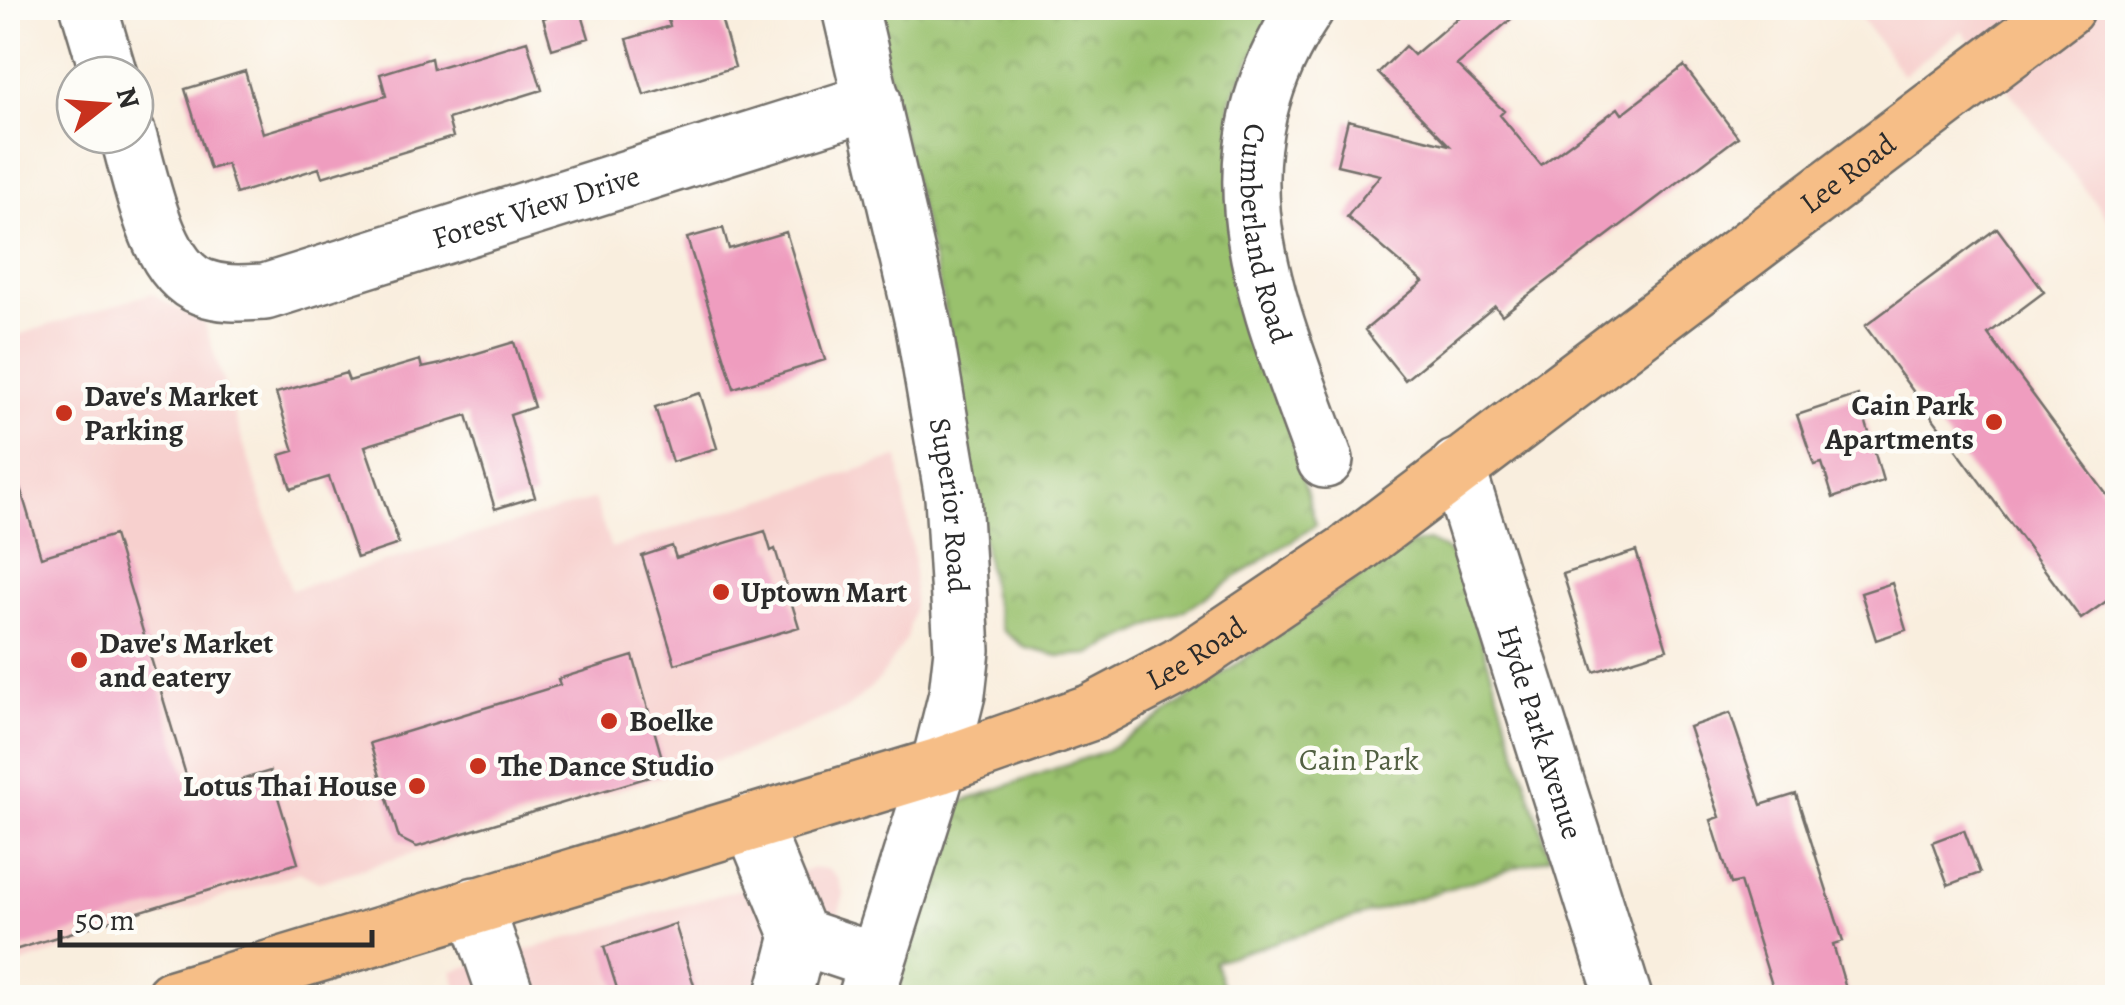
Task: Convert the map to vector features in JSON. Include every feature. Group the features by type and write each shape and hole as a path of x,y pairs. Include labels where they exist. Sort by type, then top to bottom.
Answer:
{"main road":[{"name":"Lee Road","path":"173,998 939,766 1092,712 1179,666 1348,552 2066,8"}],"street":[{"path":"88,8 103,55"},
{"name":"Superior Road","path":"850,8 923,322 954,498 960,569 961,667 939,766 871,980"},
{"name":"Cumberland Road","path":"1306,8 1278,56 1257,112 1249,170 1256,246 1274,320 1325,460"},
{"name":"Forest View Drive","path":"134,155 159,237 174,265 198,286 230,294 265,292 873,102"},
{"name":"Hyde Park Avenue","path":"1457,467 1624,998"},
{"path":"752,822 800,936 871,980"},
{"path":"474,906 507,998"},
{"path":"783,998 800,936"}],"shaded area":[{"path":"1854,8 2117,8 2117,231 1962,30 1903,75"},
{"path":"152,293 203,319 291,590 594,499 611,548 898,457 914,559 914,606 907,638 878,681 846,709 749,750 319,882 299,872 8,968 8,338"},
{"path":"815,868 827,869 838,878 844,895 814,997 460,997 452,971"}],"green space":[{"path":"871,8 1277,8 1230,101 1235,243 1316,525 1187,609 1090,654 1059,656 1026,648 1002,630 992,594 945,309"},
{"name":"Cain Park","path":"1428,541 1445,549 1456,561 1550,857 1215,961 1226,997 895,998 947,816 961,802 1105,751 1160,718 1404,546"}],"building":[{"path":"580,8 589,38 552,49 543,18"},
{"path":"664,8 718,8 735,67 644,95 627,39 670,26"},
{"path":"1469,8 1524,8 1457,65 1504,111 1500,115 1541,165 1618,108 1622,114 1684,66 1738,137 1502,315 1495,306 1405,380 1365,330 1423,282 1347,217 1380,175 1337,165 1348,120 1449,145 1378,73 1405,46 1414,55"},
{"path":"527,41 542,90 448,119 453,137 322,177 319,168 236,194 227,164 210,169 185,89 245,71 263,133 386,96 380,74 431,58 433,69"},
{"path":"723,228 729,249 786,232 825,360 734,388 687,238"},
{"name":"Cain Park Apartments","path":"1997,228 2044,292 1988,334 2118,510 2118,593 2081,619 1865,326"},
{"path":"514,342 534,407 510,415 535,497 495,509 467,415 365,446 399,544 357,558 329,477 291,489 280,455 294,451 276,393 346,373 349,381 420,360 422,368 441,364"},
{"path":"700,393 717,448 672,462 655,407"},
{"path":"1858,395 1883,481 1833,498 1822,463 1814,465 1797,415"},
{"name":"Dave's Market and eatery","path":"16,474 41,557 114,535 192,795 270,771 298,863 8,952 8,476"},
{"name":"Uptown Mart","path":"765,531 771,551 775,549 799,627 675,664 642,556 672,546 676,558"},
{"path":"1636,551 1667,649 1594,672 1563,574"},
{"path":"1892,583 1906,630 1876,640 1861,593"},
{"path":"633,656 666,772 417,847 399,838 370,743 560,685 558,679"},
{"path":"1730,713 1761,805 1796,794 1843,941 1833,944 1849,998 1776,998 1740,882 1731,884 1711,820 1720,817 1689,727"},
{"path":"1964,830 1980,873 1948,885 1932,842"},
{"path":"675,924 698,998 620,998 604,947"}],"place":[{"name":"Dave's Market Parking","path":"64,413"},
{"name":"Cain Park Apartments","path":"1994,422"},
{"name":"Uptown Mart","path":"721,592"},
{"name":"Dave's Market and eatery","path":"79,660"},
{"name":"Boelke","path":"609,721"},
{"name":"The Dance Studio","path":"478,766"},
{"name":"Lotus Thai House","path":"417,786"}]}
